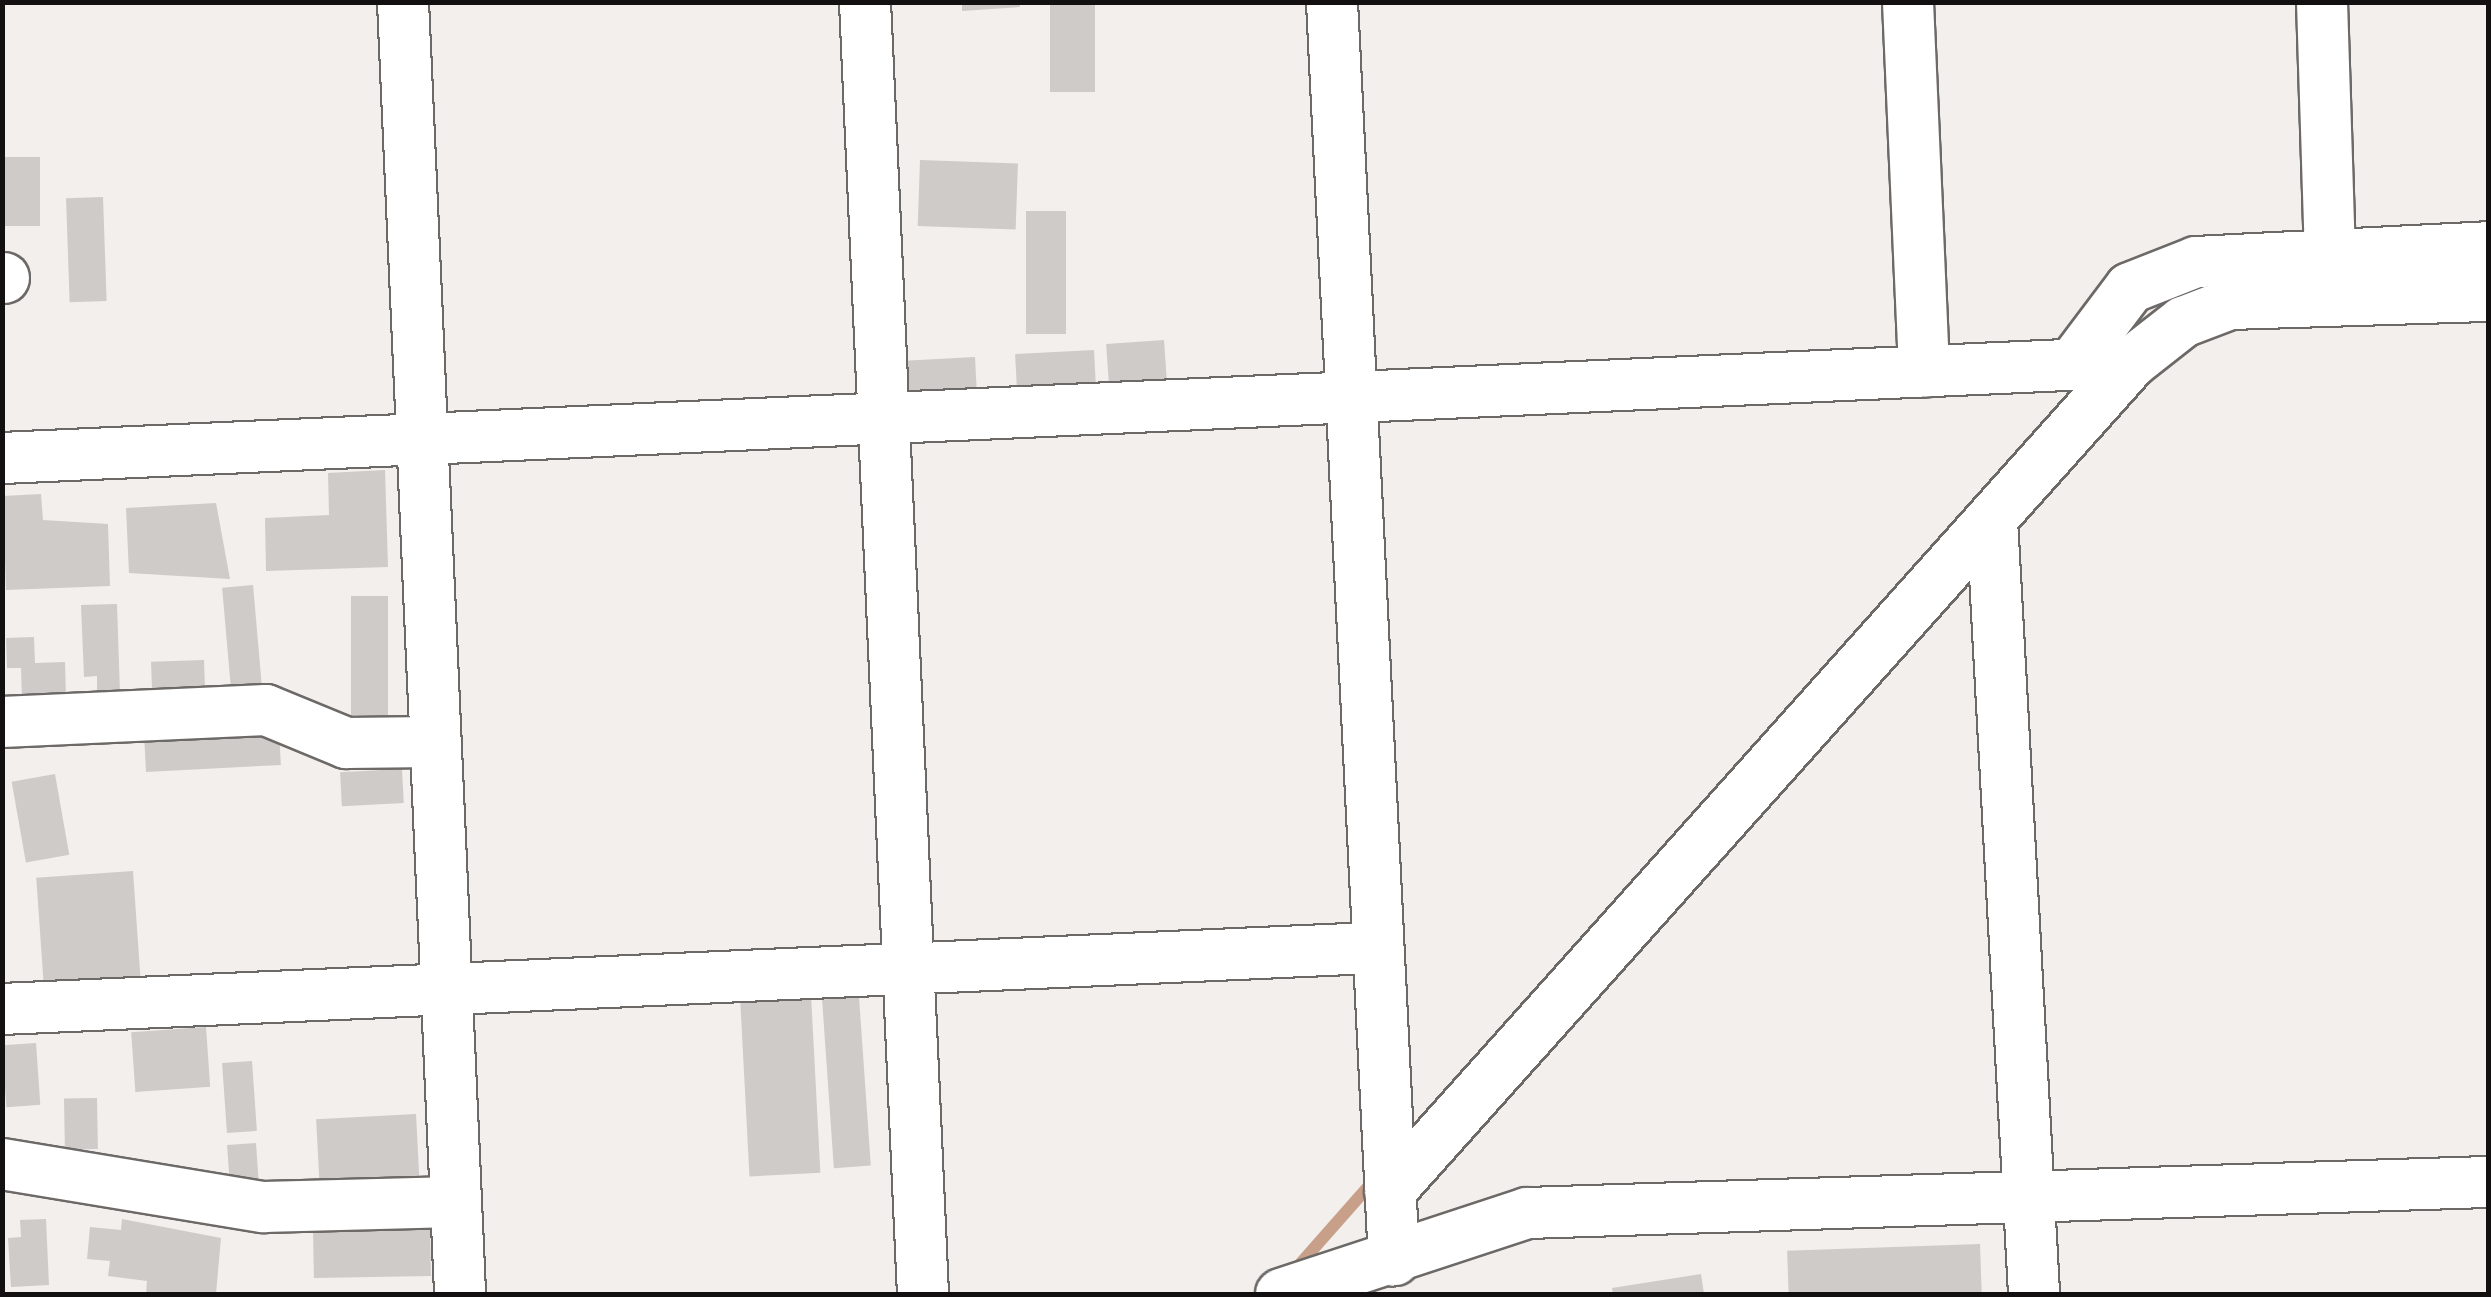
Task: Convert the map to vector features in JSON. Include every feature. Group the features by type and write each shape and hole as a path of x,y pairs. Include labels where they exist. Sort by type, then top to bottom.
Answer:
{"street":[{"path":"403,2 460,1294"},
{"path":"865,2 923,1294"},
{"path":"1332,2 1374,948 1390,1189 1387,1273"},
{"path":"1908,2 1924,372"},
{"path":"2322,2 2330,252"},
{"path":"1390,1189 1992,520 2098,364 2130,288 2196,262 2330,252 2488,248"},
{"path":"2,458 2098,364 2183,322 2230,304 2488,296"},
{"path":"1992,520 2034,1294"},
{"path":"2,722 266,710 346,743 434,742"},
{"path":"2,1009 1374,948"},
{"path":"2,1164 263,1207 455,1202"},
{"path":"1290,1293 1387,1273 1526,1214 2488,1182"}],"building":[{"path":"962,2 1020,2 1020,7 962,11"},
{"path":"1050,2 1095,2 1095,92 1050,92"},
{"path":"2,157 40,157 40,226 2,226"},
{"path":"920,160 1018,163 1016,229 918,226"},
{"path":"103,197 107,301 70,302 66,198"},
{"path":"1026,211 1066,211 1066,334 1026,334"},
{"path":"1164,340 1167,387 1109,391 1106,344"},
{"path":"1094,350 1096,384 1017,388 1015,354"},
{"path":"975,357 977,391 907,395 905,361"},
{"path":"385,470 388,567 266,571 265,518 329,515 328,473"},
{"path":"41,494 43,520 108,524 110,586 6,590 3,496"},
{"path":"216,503 230,579 129,573 126,508"},
{"path":"253,585 262,686 231,688 222,588"},
{"path":"351,596 388,596 388,724 351,724"},
{"path":"117,604 120,694 97,695 97,676 84,677 81,605"},
{"path":"34,637 35,663 65,662 66,699 22,700 21,668 7,668 6,638"},
{"path":"204,660 205,694 152,696 151,662"},
{"path":"279,730 281,765 146,772 144,737"},
{"path":"402,769 404,803 342,806 340,772"},
{"path":"55,774 69,855 26,862 12,782"},
{"path":"133,871 141,979 44,986 36,878"},
{"path":"811,994 820,1173 749,1176 740,998"},
{"path":"859,997 871,1166 834,1168 822,1000"},
{"path":"206,1027 210,1087 135,1092 131,1032"},
{"path":"36,1043 40,1105 6,1107 2,1045"},
{"path":"252,1061 257,1131 227,1133 222,1063"},
{"path":"97,1098 98,1149 65,1150 64,1099"},
{"path":"416,1114 420,1186 320,1191 316,1119"},
{"path":"256,1143 259,1188 230,1190 227,1145"},
{"path":"46,1219 49,1285 11,1287 8,1238 21,1237 20,1220"},
{"path":"122,1219 221,1238 216,1294 146,1294 147,1281 108,1276 110,1261 87,1259 90,1227 121,1230"},
{"path":"430,1226 431,1276 314,1278 313,1228"},
{"path":"1980,1244 1982,1294 1789,1294 1787,1251"},
{"path":"1701,1274 1704,1294 1613,1294 1612,1288"}],"waterway":[{"path":"1293,1272 1376,1178"}]}
